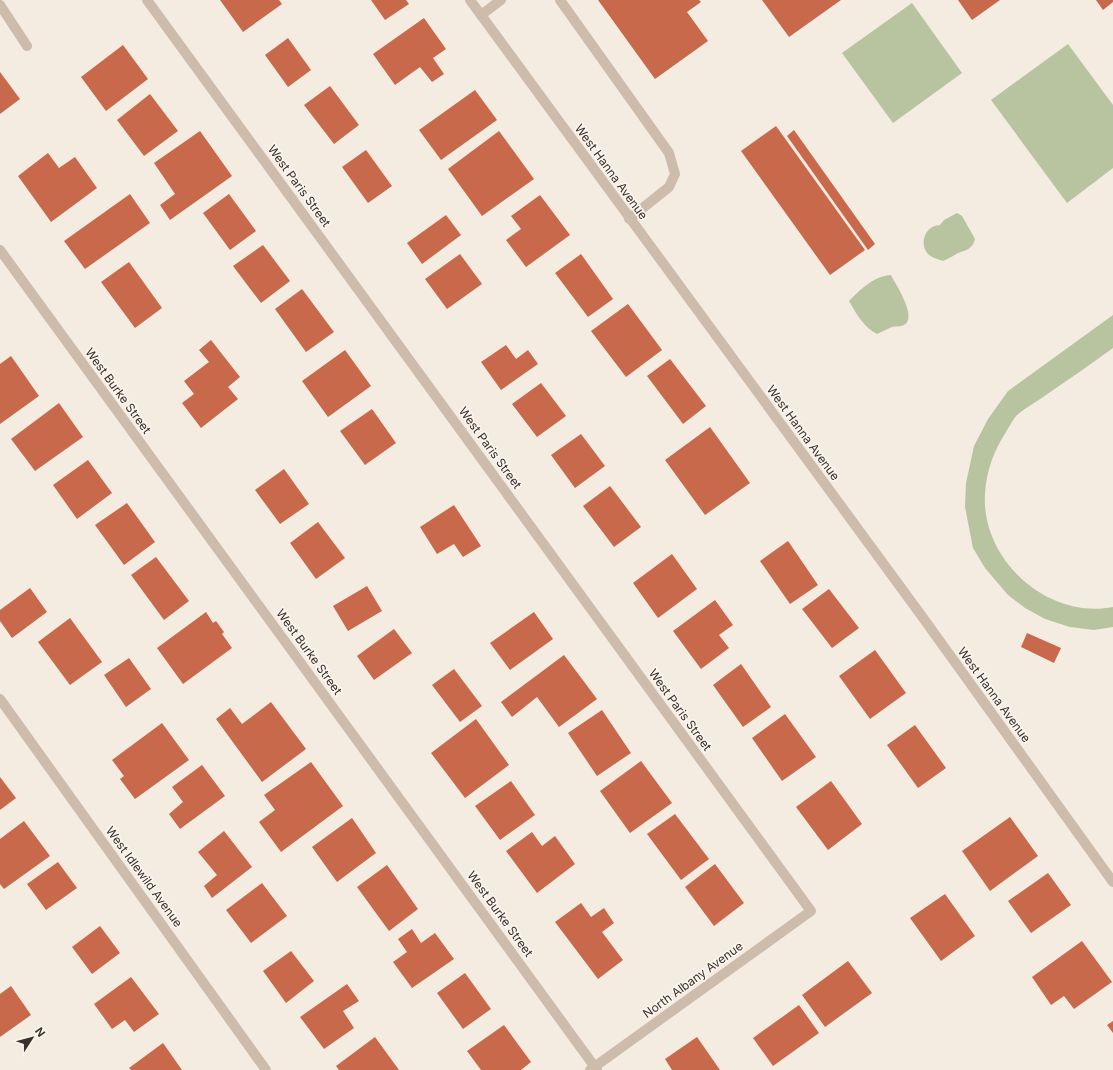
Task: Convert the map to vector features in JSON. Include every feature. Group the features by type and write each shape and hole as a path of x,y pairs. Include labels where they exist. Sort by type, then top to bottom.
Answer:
{"street":[{"name":"West Paris Street","path":"147,0 811,911"},
{"name":"West Hanna Avenue","path":"470,0 920,615 1113,882"},
{"path":"481,15 501,0"},
{"path":"560,0 669,153 675,174 669,187 629,219"},
{"path":"0,5 27,46"},
{"name":"West Burke Street","path":"0,250 594,1069"},
{"name":"West Idlewild Avenue","path":"0,699 266,1070"},
{"name":"North Albany Avenue","path":"594,1069 811,911"}],"green space":[{"path":"912,3 962,73 893,123 842,53"},
{"path":"1068,44 1113,105 1113,168 1067,203 991,100"},
{"path":"957,213 962,216 975,239 973,245 969,249 943,261 931,256 925,250 924,245 927,231 940,225 944,220"},
{"path":"891,275 905,301 909,316 908,321 904,325 892,327 877,334 864,324 849,301 873,281"},
{"path":"1113,315 1113,348 1016,416 994,454 989,469 985,494 987,518 994,541 1007,562 1023,580 1043,594 1065,604 1089,609 1113,607 1113,627 1094,630 1070,627 1045,619 1025,608 1008,595 985,568 973,548 965,507 966,483 974,446 988,419 1008,391"}],"building":[{"path":"220,0 279,0 282,4 243,32"},
{"path":"371,0 406,0 409,4 385,20"},
{"path":"598,0 699,0 701,2 687,12 708,41 655,79"},
{"path":"762,0 841,0 789,37"},
{"path":"958,0 1000,0 972,20"},
{"path":"1096,0 1113,0 1113,2 1103,10"},
{"path":"424,18 446,49 433,58 444,74 432,82 420,67 395,85 373,54"},
{"path":"288,38 311,70 288,87 265,55"},
{"path":"123,45 148,79 106,111 81,77"},
{"path":"0,72 20,99 0,114"},
{"path":"330,86 359,125 334,144 304,105"},
{"path":"475,90 497,120 441,160 419,130"},
{"path":"150,94 178,131 144,156 117,120"},
{"path":"776,126 865,250 830,275 741,151"},
{"path":"794,130 875,244 868,250 787,136"},
{"path":"200,131 232,176 170,220 160,205 175,194 154,163"},
{"path":"499,131 534,179 482,216 448,169"},
{"path":"366,150 392,186 368,203 342,167"},
{"path":"48,153 59,168 75,157 97,188 51,222 18,176"},
{"path":"130,194 150,223 85,269 64,241"},
{"path":"229,194 256,231 230,250 203,213"},
{"path":"540,195 570,235 526,267 506,240 521,229 511,216"},
{"path":"446,215 461,235 422,264 407,243"},
{"path":"263,245 290,281 261,303 233,266"},
{"path":"460,254 482,284 447,309 425,279"},
{"path":"581,254 613,299 588,317 555,273"},
{"path":"129,262 162,308 135,328 101,282"},
{"path":"302,289 334,332 306,352 275,309"},
{"path":"628,304 662,350 626,377 591,331"},
{"path":"211,340 240,377 228,387 238,399 201,428 182,403 194,394 184,381 209,362 199,350"},
{"path":"506,345 516,359 528,350 538,364 501,390 481,362"},
{"path":"345,350 371,386 328,417 302,381"},
{"path":"11,356 39,396 0,424 0,364"},
{"path":"670,359 706,406 683,424 647,376"},
{"path":"541,383 566,416 537,437 512,404"},
{"path":"59,403 83,437 35,471 11,439"},
{"path":"372,409 396,443 365,465 340,431"},
{"path":"710,427 750,483 705,515 665,460"},
{"path":"581,434 605,466 575,488 551,455"},
{"path":"88,460 112,493 77,519 53,485"},
{"path":"284,469 309,504 280,524 255,490"},
{"path":"610,486 641,527 614,547 583,506"},
{"path":"127,503 155,542 124,565 95,525"},
{"path":"454,505 481,546 463,557 454,544 437,554 420,527"},
{"path":"318,522 345,558 316,579 290,543"},
{"path":"788,541 818,585 790,604 760,561"},
{"path":"672,554 697,589 658,618 633,583"},
{"path":"156,557 189,601 164,620 131,575"},
{"path":"367,586 382,611 348,631 333,606"},
{"path":"30,588 47,612 12,638 0,621 0,610"},
{"path":"829,589 859,628 832,648 802,609"},
{"path":"715,600 733,625 719,635 729,648 701,669 673,631"},
{"path":"206,612 213,623 216,621 224,632 222,634 232,648 183,684 157,648"},
{"path":"534,612 553,639 510,670 490,643"},
{"path":"70,618 102,662 70,685 38,642"},
{"path":"394,629 412,653 374,680 357,656"},
{"path":"1027,633 1061,648 1054,663 1021,647"},
{"path":"875,650 906,693 870,719 839,676"},
{"path":"564,655 597,699 559,727 537,697 512,717 501,702"},
{"path":"129,658 151,689 126,707 104,675"},
{"path":"741,664 771,707 743,727 713,685"},
{"path":"454,669 482,706 460,722 432,685"},
{"path":"271,702 306,749 262,782 216,719 230,708 242,724"},
{"path":"602,710 631,753 597,776 568,733"},
{"path":"785,714 816,757 782,781 752,738"},
{"path":"476,719 509,765 465,798 431,753"},
{"path":"162,723 189,760 135,799 120,779 124,776 112,760"},
{"path":"915,725 946,768 918,788 887,745"},
{"path":"641,761 672,803 630,833 600,791"},
{"path":"311,762 343,806 281,852 259,822 275,810 264,795"},
{"path":"202,765 225,796 180,829 169,814 183,802 172,787"},
{"path":"0,777 16,798 0,810"},
{"path":"511,781 535,815 500,840 475,806"},
{"path":"831,781 862,824 828,850 796,807"},
{"path":"675,814 709,859 681,880 647,834"},
{"path":"1010,817 1038,856 990,891 962,851"},
{"path":"352,818 376,853 337,882 312,847"},
{"path":"24,821 50,856 4,889 0,884 0,839"},
{"path":"224,831 252,867 212,898 204,886 217,875 198,852"},
{"path":"532,832 542,846 555,836 575,864 537,893 506,851"},
{"path":"58,862 77,888 46,910 27,884"},
{"path":"715,864 744,903 714,926 685,887"},
{"path":"387,865 418,909 389,931 357,887"},
{"path":"1048,873 1071,905 1031,933 1008,901"},
{"path":"262,883 287,916 251,943 226,910"},
{"path":"945,894 975,936 941,961 910,918"},
{"path":"581,903 591,917 604,908 614,923 602,932 623,960 598,979 555,922"},
{"path":"100,926 120,953 92,974 72,947"},
{"path":"412,929 421,943 435,933 454,959 412,988 393,962 407,952 398,939"},
{"path":"1082,941 1112,982 1074,1009 1064,996 1051,1005 1032,977"},
{"path":"291,951 314,981 286,1003 263,971"},
{"path":"848,961 872,993 825,1027 802,995"},
{"path":"465,973 491,1009 463,1029 437,993"},
{"path":"131,977 159,1014 134,1032 125,1020 112,1029 94,1004"},
{"path":"347,984 359,1001 343,1011 354,1028 324,1049 300,1017"},
{"path":"11,986 31,1015 0,1037 0,994"},
{"path":"799,1005 819,1033 773,1066 753,1038"},
{"path":"1113,1021 1113,1033 1107,1025"},
{"path":"504,1025 531,1062 521,1070 481,1070 467,1051"},
{"path":"375,1037 399,1070 339,1070 336,1066"},
{"path":"697,1037 720,1070 672,1070 665,1059"},
{"path":"163,1043 182,1070 131,1070 129,1068"}]}
